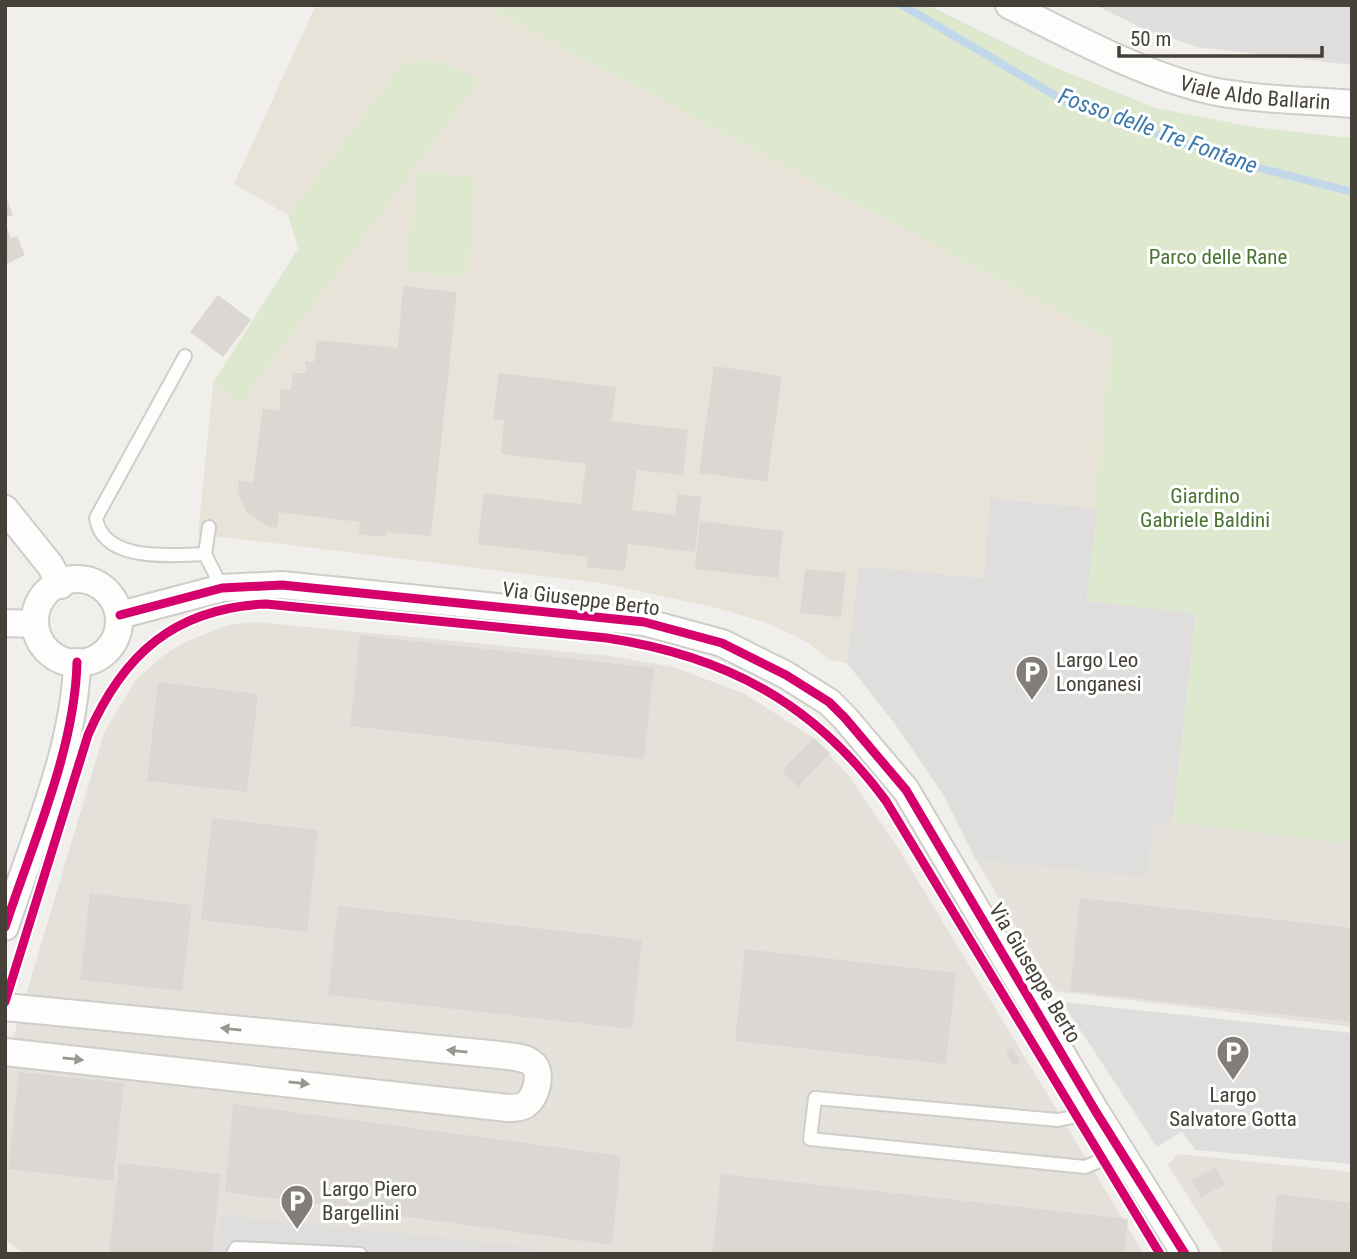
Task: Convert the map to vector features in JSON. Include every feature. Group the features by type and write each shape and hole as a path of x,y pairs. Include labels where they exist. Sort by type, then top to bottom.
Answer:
{"street":[{"name":"Viale Aldo Ballarin","path":"1009,5 1116,56 1195,86 1230,93 1352,104"},
{"path":"5,509 50,565 61,585"},
{"path":"83,581 101,586 113,598 120,615 119,630 108,649 102,655 77,662 56,657 46,650 34,624 40,603 61,585 83,581"},
{"name":"Via Giuseppe Berto","path":"120,615 222,588 282,585 626,619 672,628 722,643 770,666 809,689 845,718 906,790 1096,1112 1185,1254"},
{"path":"5,622 34,624"},
{"path":"5,927 51,794 73,699 77,662"},
{"path":"5,1007 500,1055 532,1063 536,1067 537,1080 531,1100 523,1107 508,1108 5,1052"}],"lane":[{"path":"184,356 96,518 106,540 124,549 167,555 205,554"},
{"path":"209,527 205,554 222,588"},
{"path":"1096,1112 1058,1120 815,1098 810,1139 1085,1167 1121,1152"},
{"path":"233,1254 236,1248 360,1254"}],"shaded area":[{"path":"316,5 483,5 1111,339 1097,508 991,498 984,578 859,566 847,663 830,660 807,642 767,623 713,607 601,583 198,534 213,383 298,249 288,215 234,184"},
{"path":"1095,5 1352,5 1352,65 1198,47 1144,29"},
{"name":"Largo Leo Longanesi","path":"990,498 1097,508 1087,601 1196,613 1173,822 1154,825 1147,878 976,860 944,796 895,724 847,663 859,566 984,578"},
{"path":"256,622 610,656 673,667 743,693 814,738 849,776 897,846 1144,1254 536,1254 537,1249 219,1214 213,1254 25,1254 5,1240 5,1065 104,733 135,681 164,655 185,642 228,625"},
{"path":"1173,822 1352,844 1352,1027 1055,991 976,860 1147,878 1154,825"},
{"name":"Largo Salvatore Gotta","path":"1062,1002 1352,1033 1352,1164 1195,1150 1182,1131 1157,1147"},
{"path":"1178,1154 1352,1172 1352,1254 1224,1254 1168,1165"},
{"name":"Largo Piero Bargellini","path":"219,1214 537,1248 536,1254 213,1254"}],"green space":[{"name":"Parco delle Rane","path":"483,5 928,5 1047,64 1155,108 1254,127 1352,138 1352,844 1173,822 1196,614 1087,602 1111,339"},
{"path":"432,59 479,80 240,403 213,383 298,249 289,215 403,64"},
{"path":"417,171 476,178 466,277 407,271"}],"building":[{"path":"5,195 13,215 5,218"},
{"path":"5,223 11,238 17,236 25,255 5,265"},
{"path":"403,286 457,292 431,536 386,532 385,537 358,534 360,522 279,512 277,528 267,526 247,512 237,491 239,480 253,483 263,408 279,411 281,389 291,390 293,373 306,373 305,361 314,362 317,340 398,348"},
{"path":"218,295 251,320 223,357 190,332"},
{"path":"714,366 782,376 767,482 699,473"},
{"path":"499,373 616,387 612,421 688,430 683,475 637,470 632,510 675,515 678,494 701,497 695,552 628,544 625,571 587,567 587,557 478,544 484,493 581,504 586,464 501,454 504,420 493,419"},
{"path":"700,521 783,531 778,578 695,569"},
{"path":"805,569 846,573 841,617 800,613"},
{"path":"360,635 654,668 644,759 350,726"},
{"path":"158,682 258,694 247,792 147,781"},
{"path":"814,738 830,753 798,787 782,771"},
{"path":"212,818 318,830 307,932 201,920"},
{"path":"90,893 192,905 182,991 80,980"},
{"path":"1080,898 1352,928 1352,1022 1070,991"},
{"path":"338,906 642,940 632,1029 328,995"},
{"path":"745,949 956,973 946,1064 735,1041"},
{"path":"1012,1048 1021,1062 1014,1066 1006,1052"},
{"path":"19,1072 124,1083 113,1181 8,1169"},
{"path":"233,1104 621,1156 612,1245 225,1192"},
{"path":"119,1163 221,1174 212,1254 109,1254"},
{"path":"1215,1167 1225,1184 1201,1198 1192,1180"},
{"path":"721,1174 1128,1219 1124,1254 712,1254"},
{"path":"1277,1194 1352,1203 1352,1254 1271,1254"}],"waterway":[{"name":"Fosso delle Tre Fontane","path":"902,5 1068,103 1241,163 1352,192"}],"cycle path":[{"path":"120,615 222,588 282,585 644,622 722,643 786,675 829,702 906,790 1096,1112 1185,1254"},
{"path":"5,1002 88,735 102,706 136,659 156,641 179,626 234,607 266,604 607,638 650,646 691,657 764,689 829,737 858,767 886,801 1160,1254"},
{"path":"5,927 60,763 69,729 77,662"}],"place":[{"name":"Largo Leo Longanesi","path":"1032,702"},
{"name":"Largo Salvatore Gotta","path":"1233,1082"},
{"name":"Largo Piero Bargellini","path":"297,1231"}],"park label":[{"name":"Giardino Gabriele Baldini","path":"1205,508"}]}
